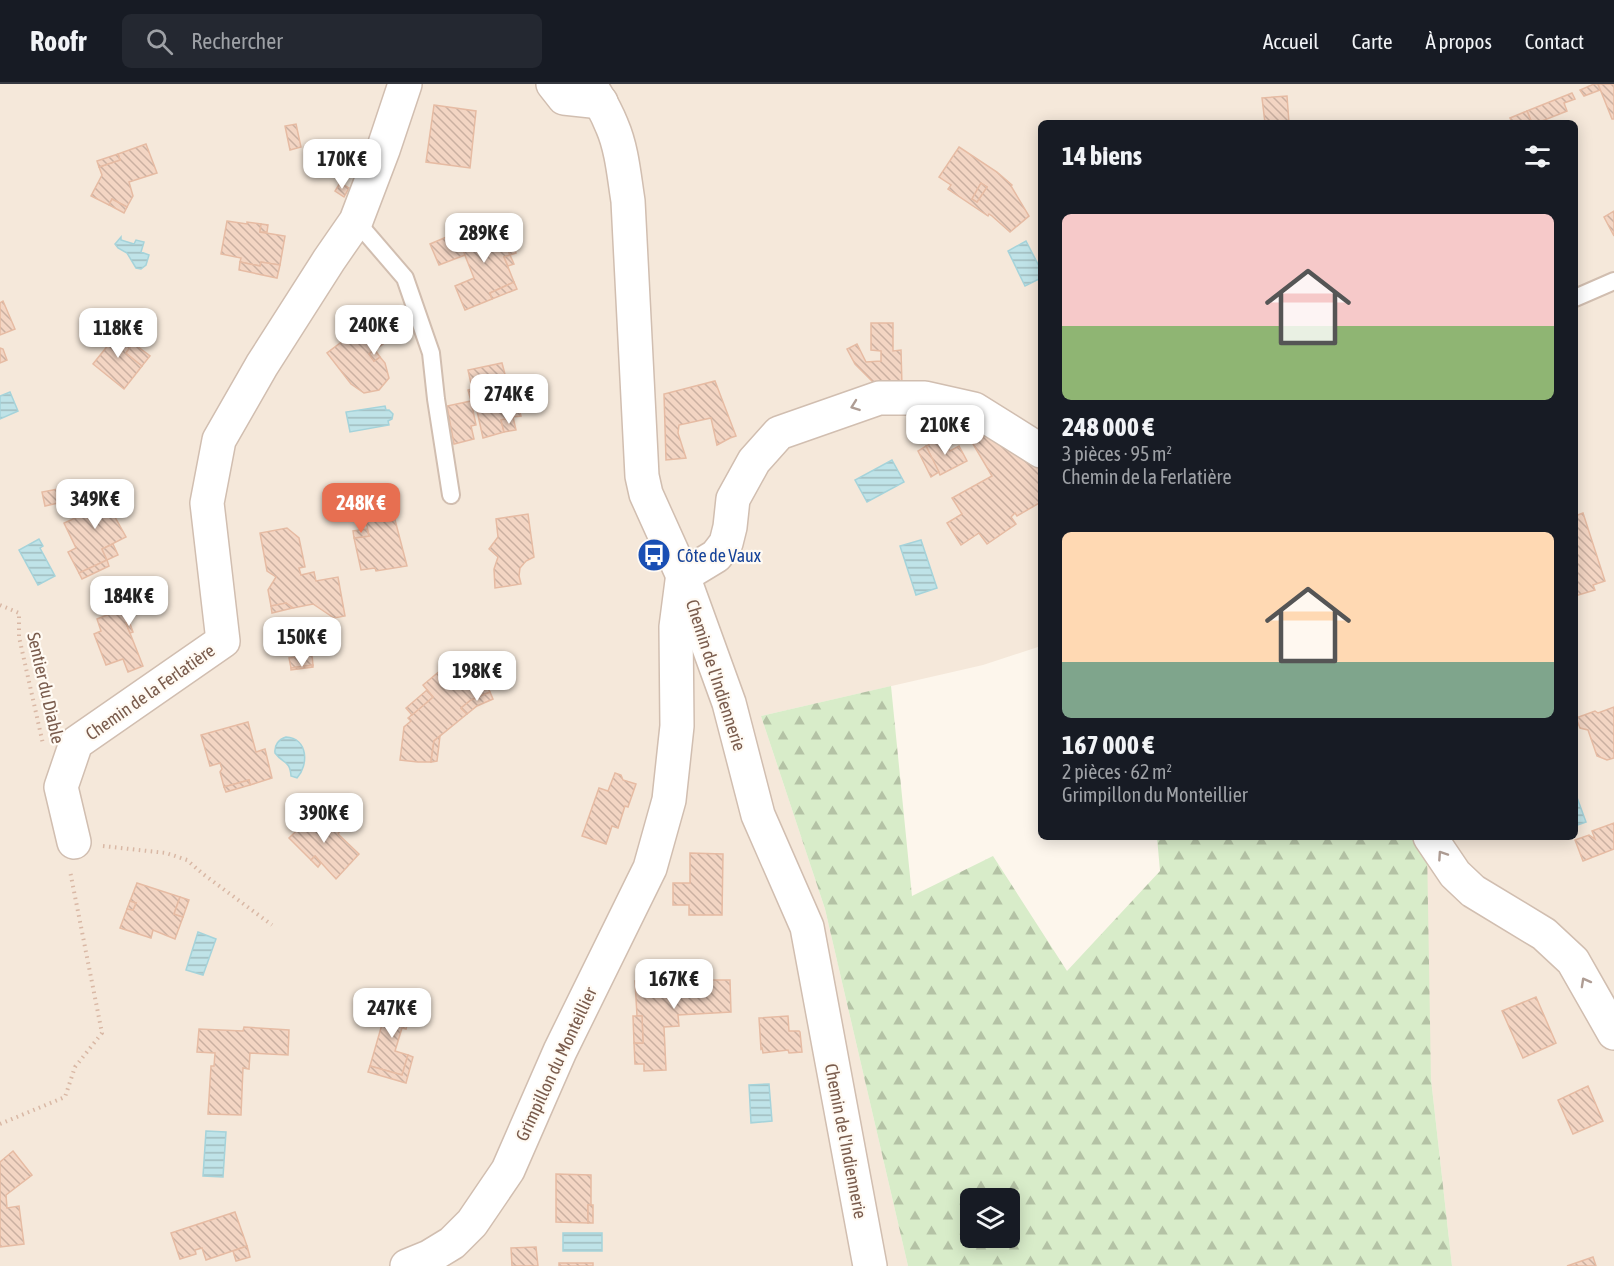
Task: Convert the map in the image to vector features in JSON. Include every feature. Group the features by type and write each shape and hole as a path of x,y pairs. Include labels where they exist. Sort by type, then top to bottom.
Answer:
{"street":[{"name":"Chemin de la Ferlatière","path":"61,787 76,743 223,641 207,502 219,440 262,365 356,221 405,84"},
{"path":"553,84 564,98 595,93"},
{"name":"Chemin de l'Indiennerie","path":"595,93 613,127 628,201 642,476 646,494 683,576 729,703 758,815 807,927 870,1266"},
{"path":"683,576 716,556 726,543 734,499 753,461 779,433 879,398 925,398 974,409 1038,449"},
{"name":"Grimpillon du Monteillier","path":"407,1266 452,1244 472,1223 508,1170 560,1051 650,868 669,800 677,726 676,627 683,576"},
{"path":"61,787 74,842"},
{"path":"1432,840 1455,874 1473,891 1544,934 1573,961 1614,1033"}],"lane":[{"path":"356,221 405,278 431,353 451,495"},
{"path":"1578,297 1614,281"}],"path":[{"name":"Sentier du Diable","path":"0,606 18,613 19,637 41,739 61,787"},
{"path":"0,1124 65,1097 75,1067 102,1033 70,870 74,842 124,850 166,853 187,860 272,925"}],"shaded area":[{"path":"0,84 1614,84 1614,1266 1452,1266 1431,1079 1417,840 1578,840 1578,120 1038,120 1038,647 983,665 761,716 825,909 908,1266 0,1266"}],"green space":[{"path":"891,686 912,896 993,856 1067,971 1160,871 1157,840 1420,840 1427,847 1431,1079 1452,1266 908,1266 825,909 761,716"}],"water":[{"path":"121,237 121,240 134,244 136,240 144,242 141,252 149,255 146,265 141,269 136,268 127,253 115,244"},
{"path":"1026,241 1038,264 1038,280 1025,286 1008,251"},
{"path":"10,392 18,411 0,419 0,396"},
{"path":"385,406 386,410 393,414 392,419 388,421 389,425 350,432 346,412"},
{"path":"892,460 904,482 867,502 855,480"},
{"path":"39,539 43,546 40,548 55,576 38,585 19,550"},
{"path":"921,540 937,588 916,595 900,546"},
{"path":"286,737 299,742 304,753 305,760 297,778 291,776 288,765 275,753 275,747 281,739"},
{"path":"1578,800 1586,822 1578,825"},
{"path":"198,932 216,939 203,975 186,970"},
{"path":"769,1084 772,1121 751,1123 749,1085"},
{"path":"206,1131 226,1132 223,1177 203,1176"},
{"path":"563,1233 602,1233 602,1251 563,1251"}],"building":[{"path":"1598,84 1600,90 1584,96 1580,90"},
{"path":"1598,84 1614,84 1614,119 1612,119"},
{"path":"1572,93 1575,99 1564,103 1567,111 1544,120 1531,120 1527,111"},
{"path":"1287,96 1289,120 1265,120 1262,98"},
{"path":"434,105 476,111 470,168 426,162"},
{"path":"1527,111 1531,120 1511,120 1510,118"},
{"path":"296,124 301,147 290,150 285,126"},
{"path":"146,144 157,173 129,182 133,196 127,207 112,199 109,205 91,196 102,175 99,167 120,160 118,154"},
{"path":"959,147 997,172 1012,185 1029,216 1010,232 992,216 989,214 988,216 948,189 951,185 939,177","holes":["981,183 987,187 977,202 972,199"]},
{"path":"118,154 120,160 99,167 97,161"},
{"path":"340,183 349,188 344,197 335,191"},
{"path":"981,183 987,187 977,202 972,199"},
{"path":"112,199 127,207 124,213 109,205"},
{"path":"1614,211 1614,236 1604,217"},
{"path":"227,221 261,224 260,232 285,236 280,265 261,262 260,266 240,262 241,258 221,254"},
{"path":"479,223 482,232 504,223 510,238 504,239 510,255 504,257 514,282 490,293 492,299 465,310 455,286 474,278 456,233"},
{"path":"261,224 268,225 267,232 260,232"},
{"path":"456,233 465,255 439,265 430,244"},
{"path":"510,238 516,253 510,255 504,239"},
{"path":"510,255 514,264 508,266 504,257"},
{"path":"240,262 260,266 261,262 280,265 277,278 239,270"},
{"path":"514,282 517,289 492,299 490,293"},
{"path":"3,301 15,329 0,335 0,303"},
{"path":"368,322 383,344 369,354 374,361 380,357 385,363 389,378 379,390 364,393 351,384 327,353"},
{"path":"871,323 893,323 893,351 901,350 902,386 879,388 855,364 847,349 857,344 866,362 881,361 881,351 871,350"},
{"path":"112,327 133,343 126,353 142,366 124,389 93,364 109,344 103,339"},
{"path":"133,343 150,356 142,366 126,353"},
{"path":"0,348 3,349 7,360 0,363"},
{"path":"375,350 380,357 374,361 369,354"},
{"path":"502,363 507,382 513,380 517,401 510,403 513,417 501,420 504,432 483,438 468,370"},
{"path":"715,381 736,436 717,445 711,418 679,425 678,433 686,458 666,460 664,394"},
{"path":"472,389 474,400 471,401 468,390"},
{"path":"471,401 476,425 471,426 474,439 454,444 447,406"},
{"path":"517,401 521,416 513,417 510,403"},
{"path":"513,417 516,430 504,432 501,420"},
{"path":"995,429 1038,462 1038,504 1017,516 1015,513 1011,517 1016,524 987,544 979,533 961,545 947,523 962,514 952,498 992,476 973,444"},
{"path":"942,436 950,451 959,446 967,461 940,475 926,446"},
{"path":"926,446 939,472 931,477 918,451"},
{"path":"69,487 71,500 45,506 42,492"},
{"path":"111,487 123,513 115,517 126,537 102,549 107,560 79,573 68,552 76,548 64,523 84,514 80,503"},
{"path":"1583,513 1605,581 1593,585 1595,590 1578,595 1578,515"},
{"path":"528,514 534,557 520,568 521,584 495,588 494,569 498,557 489,549 498,537 496,519"},
{"path":"394,516 407,566 376,571 375,568 361,570 354,538 369,536 366,521"},
{"path":"287,528 299,538 305,567 299,568 301,575 314,572 316,581 338,577 345,616 334,618 313,604 293,608 286,603 271,606 268,590 276,577 267,571 260,533"},
{"path":"367,529 369,536 354,538 353,531"},
{"path":"113,544 118,555 107,560 102,549"},
{"path":"107,560 109,566 82,579 79,573"},
{"path":"286,603 293,608 272,613 271,606"},
{"path":"125,608 131,620 126,623 143,666 128,672 123,659 106,665 94,634 101,631 97,619"},
{"path":"129,621 133,632 130,633 126,623"},
{"path":"474,654 490,692 471,700 461,708 467,714 434,741 431,762 400,760 404,727 411,721 408,718 433,697 423,685 447,665"},
{"path":"312,655 313,665 291,668 289,658"},
{"path":"313,665 313,667 291,670 291,668"},
{"path":"427,690 433,697 412,715 406,708"},
{"path":"490,692 493,699 477,706 467,714 461,708 471,700"},
{"path":"1614,707 1614,758 1607,760 1597,756 1588,730 1580,728 1578,723 1578,717 1595,711 1598,713"},
{"path":"248,722 256,752 265,749 272,778 250,785 249,780 224,787 220,763 210,766 201,735"},
{"path":"440,736 437,761 431,762 434,741"},
{"path":"615,773 621,775 623,780 636,784 628,807 625,806 618,828 612,826 606,844 582,836 599,788 608,791"},
{"path":"249,780 250,785 226,792 224,787"},
{"path":"318,810 359,854 336,879 315,856 311,860 289,838"},
{"path":"1614,823 1614,849 1583,861 1575,840 1589,835 1595,839 1592,831"},
{"path":"690,853 723,854 722,915 689,915 689,905 673,905 673,883 690,883"},
{"path":"315,856 321,863 318,867 311,860"},
{"path":"137,883 180,897 174,914 183,917 175,939 153,930 151,938 120,928 127,909 133,910 136,903 130,901"},
{"path":"180,897 189,900 183,917 174,914"},
{"path":"130,901 136,903 133,910 127,909"},
{"path":"692,968 693,980 730,980 731,1012 678,1015 679,1026 664,1027 666,1070 644,1071 644,1064 635,1064 634,1043 643,1043 642,1016 637,1016 635,981 674,981 673,969"},
{"path":"673,969 674,981 654,982 653,970"},
{"path":"1536,997 1556,1043 1523,1058 1502,1011"},
{"path":"389,1000 412,1007 406,1029 402,1028 395,1051 408,1055 402,1075 370,1066"},
{"path":"633,1016 642,1016 643,1043 634,1043"},
{"path":"788,1016 789,1031 800,1032 802,1052 789,1053 788,1050 763,1053 759,1018"},
{"path":"244,1027 289,1030 288,1055 250,1053 249,1069 243,1068 241,1115 208,1114 211,1066 214,1066 215,1053 197,1052 199,1029 243,1031"},
{"path":"408,1055 413,1057 406,1083 368,1072 370,1066 402,1075"},
{"path":"1588,1086 1603,1121 1573,1134 1558,1100"},
{"path":"13,1151 32,1175 6,1195 7,1208 19,1206 24,1244 0,1247 0,1162"},
{"path":"556,1174 591,1175 591,1205 588,1205 588,1223 556,1222"},
{"path":"588,1205 593,1205 593,1223 588,1223"},
{"path":"235,1212 247,1246 206,1260 202,1248 195,1250 196,1254 180,1259 171,1233"},
{"path":"247,1246 250,1257 236,1261 233,1251"},
{"path":"536,1247 538,1266 512,1266 511,1248"},
{"path":"1593,1257 1596,1266 1567,1266"},
{"path":"559,1263 593,1263 593,1266 559,1266"}],"place":[{"name":"Côte de Vaux","path":"654,555"}]}
